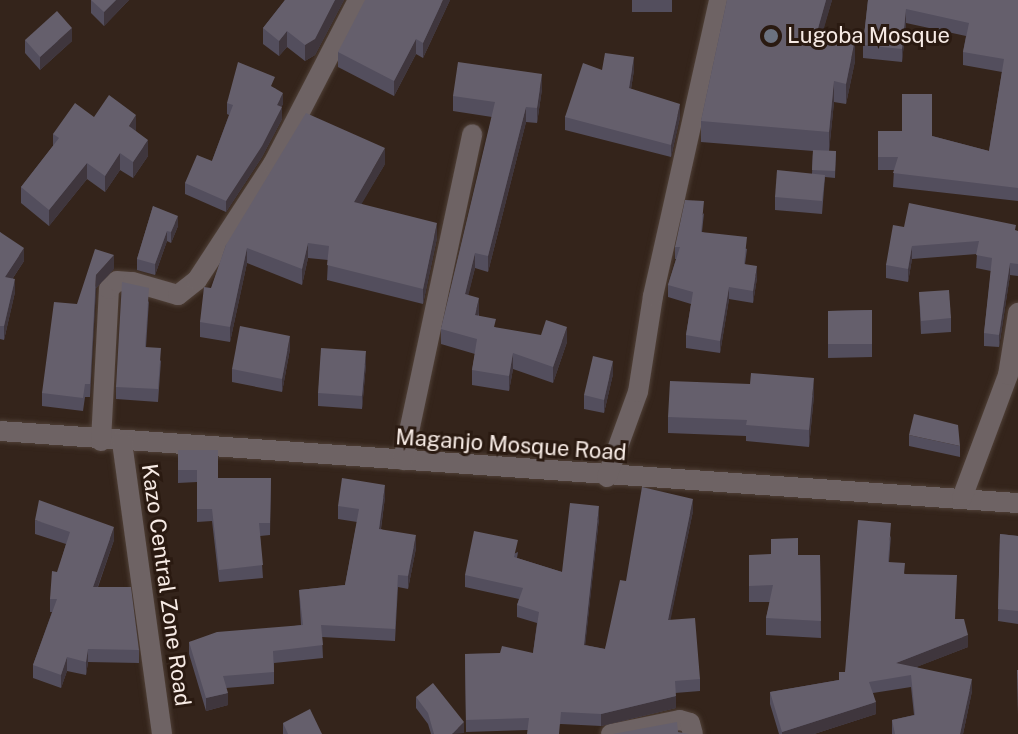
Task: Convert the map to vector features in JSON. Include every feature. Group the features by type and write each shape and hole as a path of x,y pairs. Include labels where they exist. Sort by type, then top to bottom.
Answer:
{"street":[{"path":"101,441 109,289 117,281 133,282 178,295 197,280 273,164 358,0"},
{"path":"607,477 638,392 653,296 719,0"},
{"path":"403,460 472,134"},
{"path":"962,498 1013,382 1018,313"},
{"name":"Maganjo Mosque Road","path":"0,431 607,477 1018,503"},
{"name":"Kazo Central Zone Road","path":"122,442 162,734"},
{"path":"611,734 680,720 690,723 693,734"}],"building":[{"path":"91,0 116,0 104,12"},
{"path":"285,0 335,0 315,39 305,45 287,31 279,41 263,28"},
{"path":"365,0 443,0 423,43 416,39 394,81 338,52"},
{"path":"727,0 826,0 817,32 855,40 846,84 834,81 829,132 701,121"},
{"path":"868,0 1018,0 1018,188 893,173 898,157 878,157 878,131 902,131 902,94 932,94 932,136 989,151 1004,59 963,52 969,23 906,9 902,49 863,45"},
{"path":"57,11 72,28 40,57 25,40"},
{"path":"605,53 634,57 629,88 680,104 671,145 565,117 583,63 602,70"},
{"path":"238,62 275,77 271,86 283,93 277,105 282,107 262,146 226,201 185,183 197,155 212,161 233,105 227,103"},
{"path":"458,62 542,74 537,108 526,107 488,256 475,253 465,294 479,298 475,315 496,319 494,327 541,335 546,320 567,327 553,367 513,353 509,376 472,370 477,339 441,329 495,102 453,96"},
{"path":"109,95 136,115 129,126 148,140 133,162 120,153 105,176 87,163 49,210 21,187 59,138 53,134 75,103 94,117"},
{"path":"306,113 385,148 354,202 437,223 423,289 327,265 329,246 308,243 302,269 247,248 230,327 200,322 204,287 211,288 226,245"},
{"path":"813,150 836,151 835,171 812,170"},
{"path":"777,170 825,175 822,201 775,197"},
{"path":"685,200 704,201 701,232 747,237 744,264 757,266 753,291 729,287 720,341 686,335 693,292 668,285 680,247 675,247"},
{"path":"909,203 1016,225 1018,264 1010,263 999,335 984,333 992,258 976,255 979,241 912,246 908,269 886,265 893,225 904,227"},
{"path":"153,206 178,216 171,232 167,231 155,264 137,259"},
{"path":"0,232 24,248 5,277 15,279 4,326 0,326"},
{"path":"95,249 114,255 96,275 90,384 85,384 83,398 42,393 54,302 77,304"},
{"path":"122,282 149,288 145,347 161,348 158,389 116,387"},
{"path":"949,290 951,318 921,321 919,292"},
{"path":"872,310 872,344 828,344 828,311"},
{"path":"240,326 290,336 282,379 232,369"},
{"path":"321,348 366,351 362,396 318,393"},
{"path":"593,356 613,361 604,400 584,395"},
{"path":"751,373 814,378 809,430 746,425 747,420 668,417 670,381 750,384"},
{"path":"914,414 958,425 960,446 909,435"},
{"path":"178,450 218,450 218,478 271,478 270,523 259,523 263,565 219,570 212,509 197,509 197,470 178,470"},
{"path":"342,478 385,485 379,529 416,535 408,576 398,575 395,629 321,625 323,645 273,651 274,672 223,676 228,693 206,698 189,642 217,632 303,625 299,590 345,585 359,509 338,506"},
{"path":"642,487 693,499 668,620 695,618 700,679 675,681 676,696 601,714 561,712 559,734 527,734 529,718 466,720 465,654 500,653 502,646 533,653 539,612 517,605 523,588 465,575 474,531 518,540 514,557 562,572 570,503 599,506 584,645 605,649 620,580 626,581"},
{"path":"39,500 114,527 93,587 131,587 139,650 88,649 86,662 67,657 61,675 33,665 57,599 50,599 52,571 57,572 70,532 35,520"},
{"path":"858,520 891,523 888,562 905,563 904,574 957,575 955,619 964,619 968,635 896,663 972,679 960,734 895,734 892,720 915,715 911,675 869,682 876,702 782,732 770,692 839,680 839,672 845,672"},
{"path":"1000,534 1018,536 1018,611 998,609"},
{"path":"798,538 798,555 820,555 821,621 766,618 773,585 749,586 749,555 771,554 771,539"},
{"path":"433,683 464,722 452,734 434,734 428,713 416,697"},
{"path":"310,709 322,734 288,734 283,723"},
{"path":"677,722 678,732 689,734 613,734"}],"place":[{"name":"Lugoba Mosque","path":"771,36"}]}
